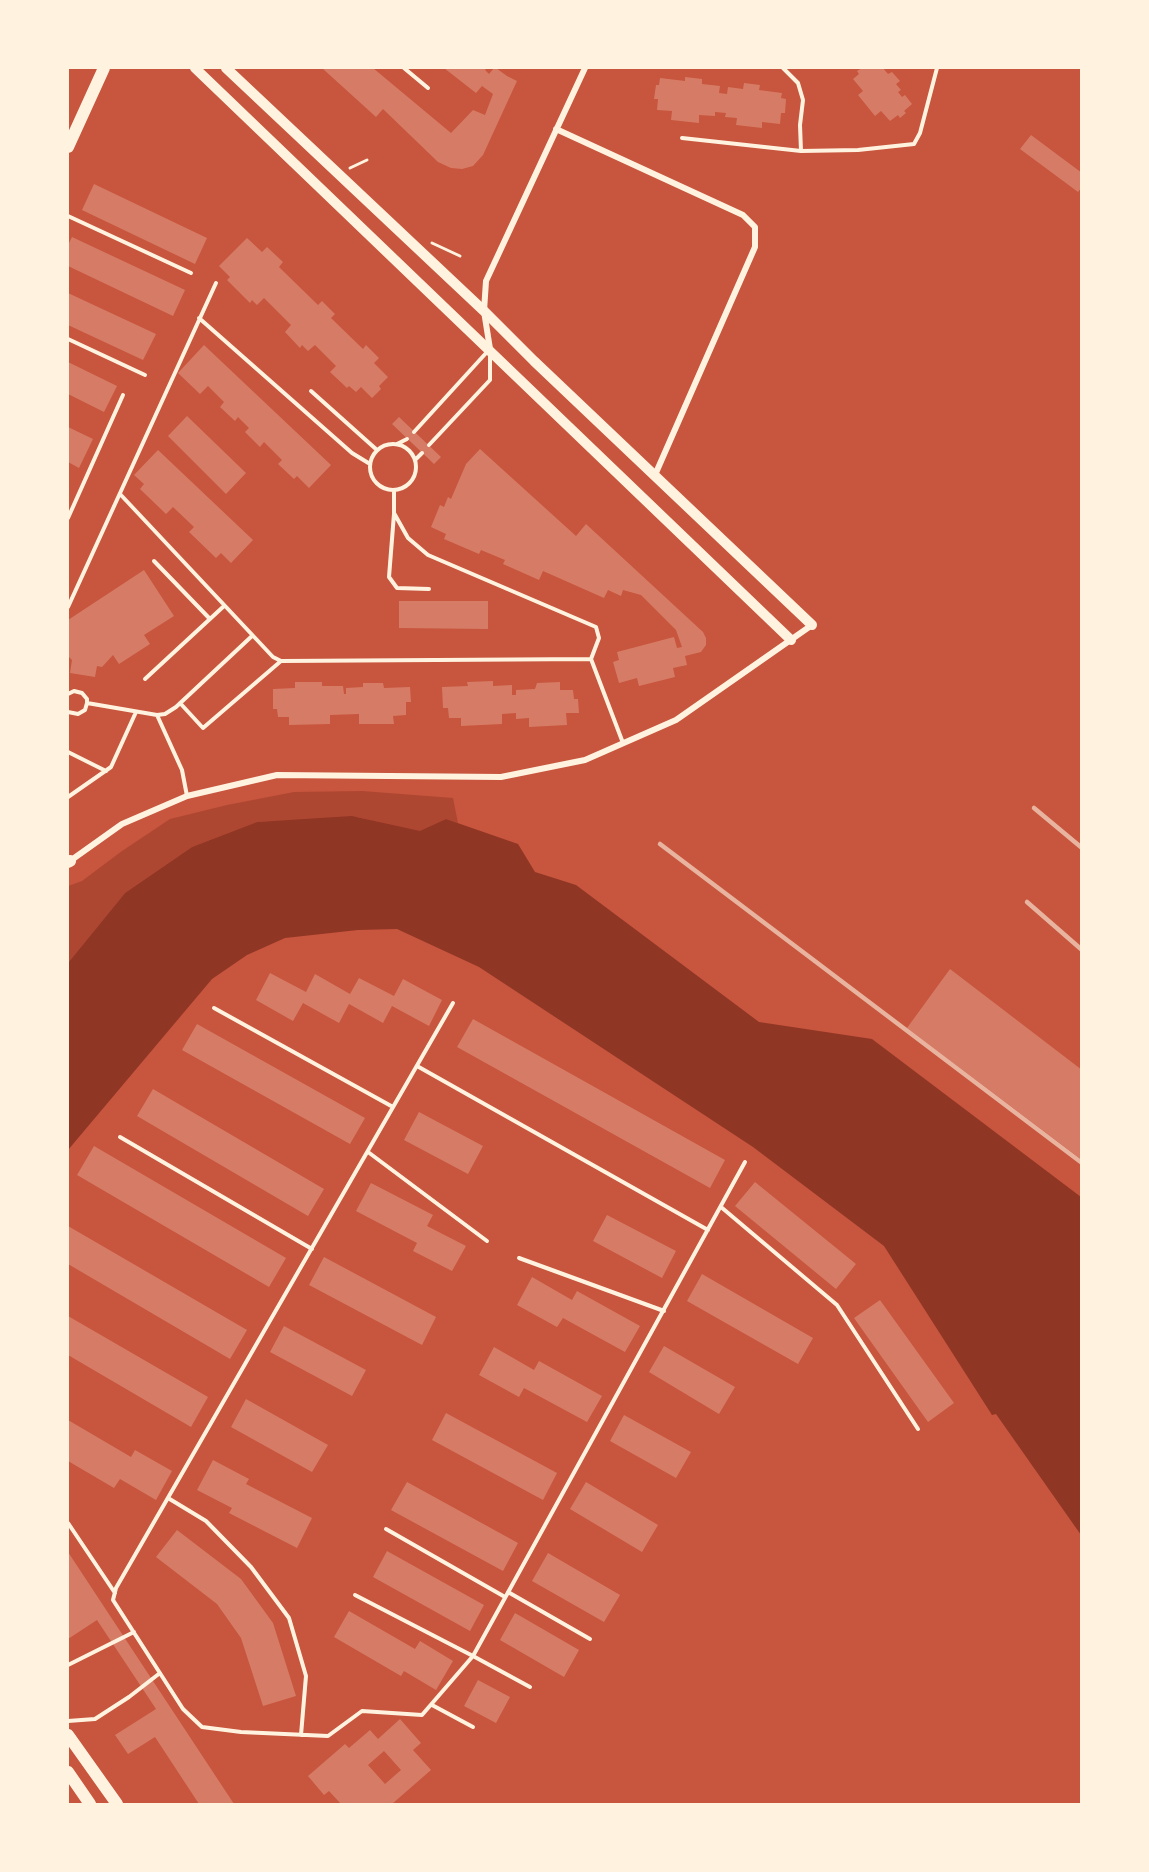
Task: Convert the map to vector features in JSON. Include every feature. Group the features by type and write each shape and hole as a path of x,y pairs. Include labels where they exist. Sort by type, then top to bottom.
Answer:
{"main road":[{"path":"68,147 104,68"},
{"path":"195,68 791,640"},
{"path":"226,68 812,625"},
{"path":"68,1735 117,1804"},
{"path":"68,1772 90,1804"}],"street":[{"path":"490,349 484,311 486,282 585,68"},
{"path":"556,129 743,215 755,228 755,247 655,475"},
{"path":"69,861 122,824 187,796 277,775 501,777 585,760 676,720 812,625"}],"lane":[{"path":"405,68 428,88"},
{"path":"783,68 798,83 802,100 801,151"},
{"path":"682,138 801,151 858,150 914,144 920,133 937,68"},
{"path":"68,216 191,273"},
{"path":"68,607 216,283"},
{"path":"200,318 352,453 370,464"},
{"path":"68,339 145,375"},
{"path":"414,432 490,349"},
{"path":"429,445 490,380 490,349"},
{"path":"311,391 377,450"},
{"path":"68,518 123,395"},
{"path":"396,444 407,449 415,460 415,474 412,481 401,489 386,489 373,479 370,472 372,456 384,446 407,439"},
{"path":"415,460 422,453"},
{"path":"394,490 389,577 397,588 429,589"},
{"path":"120,494 252,636 273,657 281,661 591,658"},
{"path":"394,513 408,538 429,555 596,627 599,638 591,658 623,743"},
{"path":"154,561 210,619"},
{"path":"145,680 224,606"},
{"path":"87,703 156,715 165,714 180,703 252,636"},
{"path":"180,703 203,728 281,661"},
{"path":"68,694 74,691 82,693 87,703 85,710 78,714 74,715 68,711"},
{"path":"68,795 111,767 136,711"},
{"path":"156,715 182,770 187,796"},
{"path":"68,752 106,771"},
{"path":"453,1003 116,1588 113,1600 183,1709 202,1727 241,1732 328,1736 362,1711 422,1715 432,1705 473,1656 746,1162"},
{"path":"214,1008 393,1107"},
{"path":"417,1066 708,1230"},
{"path":"120,1137 312,1249"},
{"path":"368,1152 487,1241"},
{"path":"721,1207 837,1305 918,1429"},
{"path":"519,1258 664,1311"},
{"path":"168,1498 206,1521 251,1567 289,1618 306,1676 302,1735"},
{"path":"68,1523 115,1594"},
{"path":"386,1529 506,1597"},
{"path":"508,1592 590,1639"},
{"path":"355,1595 530,1687"},
{"path":"68,1665 134,1632"},
{"path":"68,1721 95,1719 160,1673"},
{"path":"432,1705 474,1727"}],"path":[{"path":"358,175 350,168 367,160"},
{"path":"425,236 433,244 460,256"}],"shaded area":[{"path":"362,791 453,798 458,823 446,819 420,832 357,817 257,822 192,847 125,893 68,963 68,886 82,881 170,819 294,792"},
{"path":"352,816 420,831 446,819 518,844 535,872 576,885 759,1022 872,1039 1081,1197 1081,1535 996,1414 992,1415 884,1246 753,1147 479,967 397,929 358,930 285,938 247,955 212,979 68,1150 68,963 125,893 192,847 257,822"}],"building":[{"path":"322,68 373,68 451,133 473,110 485,115 493,94 482,86 476,93 444,68 487,68 485,70 489,74 496,68 517,81 483,155 473,166 462,169 451,168 438,162 383,109 376,117"},
{"path":"862,68 883,68 888,74 892,72 900,81 896,84 901,90 898,92 902,97 905,95 912,104 904,111 906,113 890,121 881,111 875,116 858,95 863,91 853,79 859,74 857,71"},
{"path":"685,77 702,79 702,84 720,86 719,93 727,94 728,87 743,89 744,83 760,85 759,90 782,93 781,98 786,99 785,113 781,113 780,124 762,122 762,128 736,125 737,118 725,117 726,113 715,112 715,116 699,115 699,123 671,120 672,111 657,110 658,99 654,99 656,85 659,85 660,78 685,81"},
{"path":"1031,135 1082,173 1082,187 1078,192 1020,149"},
{"path":"94,184 207,238 195,264 82,210"},
{"path":"72,237 185,290 173,316 68,266 68,245"},
{"path":"247,238 262,252 267,247 283,262 279,267 318,305 322,301 335,314 331,318 363,349 366,345 379,358 374,363 388,377 372,398 361,387 356,392 349,386 347,388 330,372 336,366 315,345 308,351 302,345 300,348 285,332 291,325 264,298 257,305 252,300 250,303 227,280 230,277 219,266"},
{"path":"68,293 156,334 143,360 68,325"},
{"path":"204,345 331,465 309,488 297,476 294,479 278,464 282,460 264,442 260,447 245,432 249,428 238,417 235,421 220,407 224,402 208,386 200,394 178,373"},
{"path":"68,362 117,386 104,412 68,394"},
{"path":"187,416 246,473 226,494 168,436"},
{"path":"399,417 441,457 434,464 392,424"},
{"path":"68,427 93,439 79,468 68,462"},
{"path":"480,449 576,536 586,524 703,632 706,645 701,652 685,656 687,665 673,668 675,677 639,686 637,678 619,683 613,662 619,660 617,652 674,637 677,648 682,647 676,630 641,595 623,590 621,596 608,590 604,598 543,571 539,580 503,564 505,560 481,550 479,554 444,539 446,534 431,527 440,505 444,507 448,497 451,499 466,464"},
{"path":"158,450 253,540 231,563 221,553 216,558 189,532 194,527 173,507 166,514 140,489 144,484 134,475"},
{"path":"144,570 174,616 144,635 150,644 119,664 113,655 102,667 97,666 95,677 70,673 72,660 68,658 68,620"},
{"path":"399,601 488,601 488,629 399,628"},
{"path":"493,681 493,686 512,685 512,695 516,695 516,690 535,689 537,683 560,682 560,690 573,690 574,699 578,699 579,713 566,713 567,725 529,727 529,718 516,719 516,713 502,714 502,724 461,726 461,718 449,718 448,708 443,708 442,687 468,686 467,682"},
{"path":"295,682 322,682 322,686 343,686 344,694 346,694 346,688 363,687 363,683 383,683 384,688 410,687 411,702 406,702 406,715 393,716 394,724 359,724 359,714 330,715 330,724 289,725 289,717 278,717 277,709 273,709 273,689 295,688"},
{"path":"950,969 1082,1070 1082,1160 907,1028"},
{"path":"270,973 306,992 315,974 350,994 359,978 394,996 403,979 442,1000 429,1026 392,1006 383,1023 349,1004 339,1023 303,1003 293,1021 256,1000"},
{"path":"473,1019 725,1160 710,1188 457,1047"},
{"path":"197,1024 365,1118 350,1144 182,1050"},
{"path":"153,1089 324,1189 308,1216 137,1116"},
{"path":"419,1112 483,1146 468,1174 404,1140"},
{"path":"94,1146 286,1258 269,1287 77,1175"},
{"path":"755,1182 856,1264 836,1289 735,1206"},
{"path":"371,1183 433,1215 427,1226 466,1246 452,1271 413,1251 417,1243 356,1211"},
{"path":"607,1215 676,1251 662,1278 593,1241"},
{"path":"68,1226 247,1330 230,1359 68,1264"},
{"path":"324,1257 436,1317 422,1345 309,1285"},
{"path":"702,1274 813,1338 798,1364 687,1301"},
{"path":"532,1277 572,1300 577,1291 640,1326 625,1352 563,1318 557,1327 517,1305"},
{"path":"880,1300 954,1403 928,1422 854,1318"},
{"path":"68,1316 208,1397 191,1427 68,1355"},
{"path":"284,1326 366,1370 352,1396 270,1352"},
{"path":"664,1346 735,1387 719,1414 649,1372"},
{"path":"494,1347 534,1370 539,1361 602,1396 587,1422 524,1388 519,1397 479,1375"},
{"path":"246,1399 328,1445 312,1472 231,1427"},
{"path":"446,1413 557,1473 543,1500 432,1440"},
{"path":"624,1415 691,1452 676,1478 610,1441"},
{"path":"68,1420 131,1457 135,1450 172,1471 156,1500 120,1479 114,1488 68,1461"},
{"path":"213,1460 249,1479 246,1484 312,1518 297,1548 229,1513 232,1508 197,1490"},
{"path":"407,1482 518,1543 503,1571 391,1510"},
{"path":"586,1482 658,1525 642,1552 570,1509"},
{"path":"177,1530 241,1579 273,1623 296,1696 263,1706 241,1638 217,1604 156,1557"},
{"path":"387,1551 484,1605 470,1631 373,1577"},
{"path":"68,1552 234,1804 199,1804 155,1737 128,1754 115,1735 156,1709 97,1620 68,1639"},
{"path":"548,1553 620,1595 604,1622 532,1581"},
{"path":"349,1611 415,1649 420,1641 453,1661 436,1690 404,1671 401,1676 334,1637"},
{"path":"515,1613 579,1650 564,1677 500,1640"},
{"path":"478,1680 510,1697 496,1723 464,1706"},
{"path":"400,1719 421,1743 413,1750 431,1770 392,1804 341,1804 329,1791 324,1795 308,1776 345,1744 349,1748 370,1730 378,1739","holes":["384,1751 401,1770 385,1784 368,1765"]}],"railway":[{"path":"1034,808 1082,848"},
{"path":"660,844 1082,1163"},
{"path":"1027,902 1082,950"}]}
